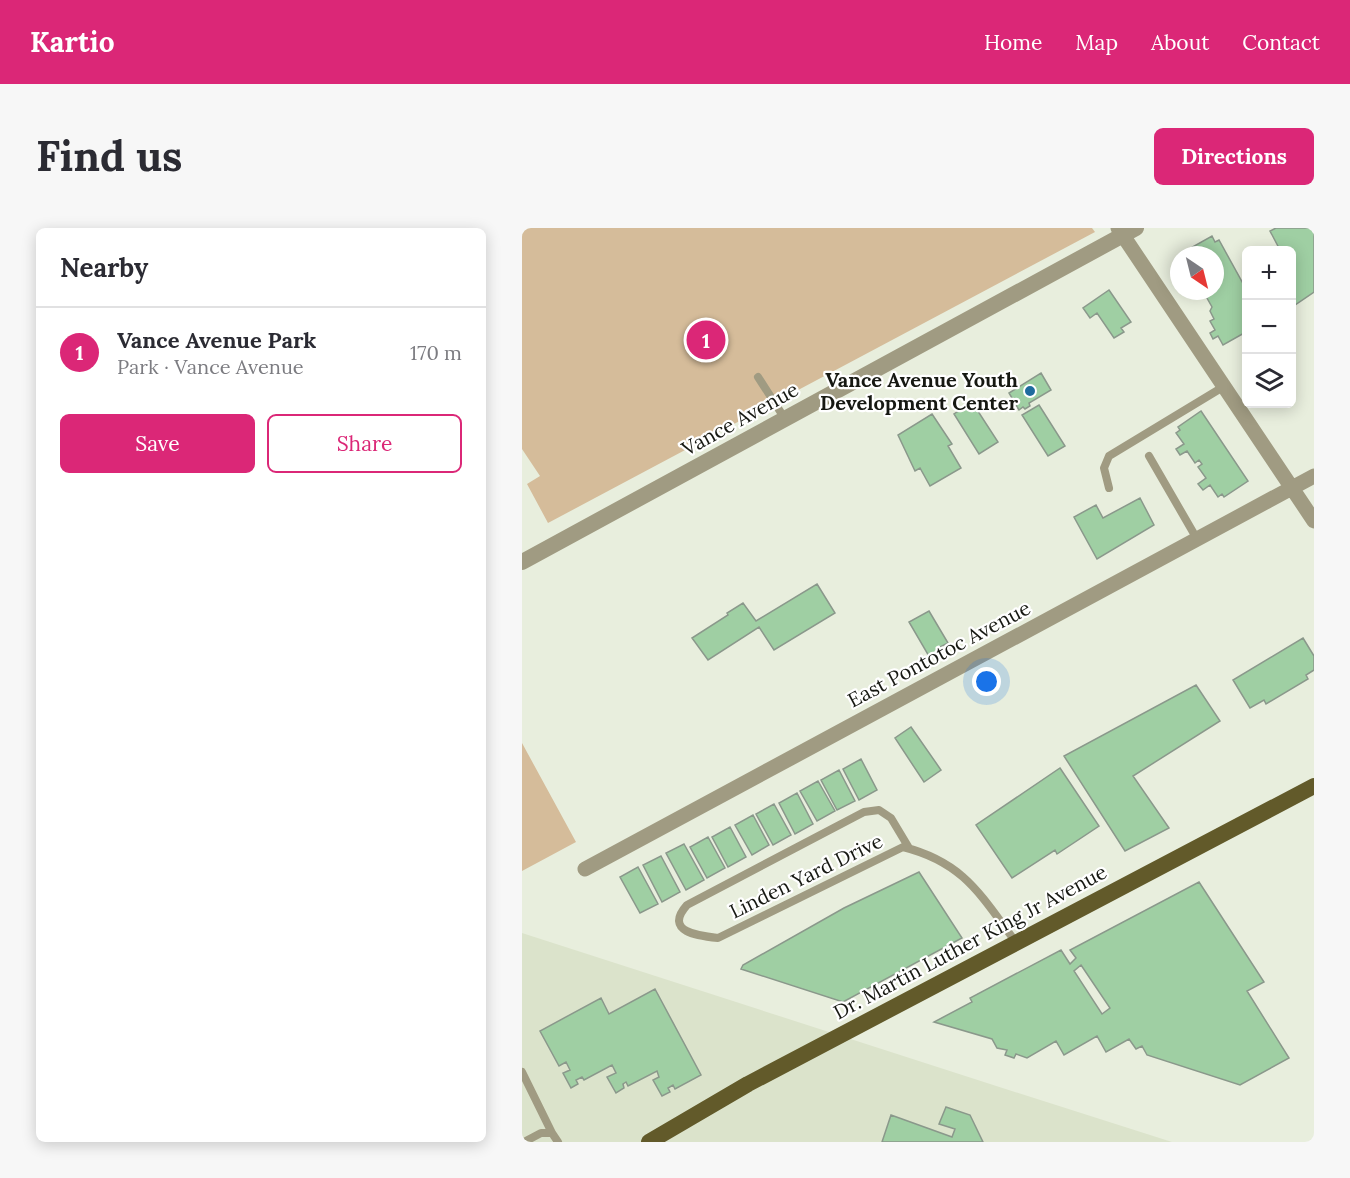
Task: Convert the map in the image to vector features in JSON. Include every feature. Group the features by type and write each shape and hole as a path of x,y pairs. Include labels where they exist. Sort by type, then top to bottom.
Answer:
{"main road":[{"name":"Dr. Martin Luther King Jr Avenue","path":"649,1142 747,1084 1015,941 1314,786"}],"street":[{"path":"1125,230 1223,387 1314,521"},
{"name":"Vance Avenue","path":"522,562 1125,230"},
{"name":"East Pontotoc Avenue","path":"585,869 1314,476"}],"lane":[{"path":"758,377 785,419"},
{"path":"1109,488 1104,468 1109,456 1223,387"},
{"path":"1149,456 1197,539"},
{"name":"Linden Yard Drive","path":"909,848 891,818 879,810 864,812 687,905 680,912 683,930 691,935 718,938 903,847 931,854 957,869 981,895 1015,941"},
{"path":"522,1072 525,1088 558,1142"},
{"path":"524,1142 541,1133 552,1132"}],"shaded area":[{"path":"522,228 1092,228 1095,232 548,523 527,484 540,476 522,449"},
{"path":"522,743 576,842 522,871"},
{"path":"522,933 987,1083 1172,1142 522,1142"}],"building":[{"path":"1276,228 1314,228 1314,292 1296,304 1296,246 1278,246 1270,231"},
{"path":"1212,236 1215,242 1219,240 1222,246 1194,246"},
{"path":"1224,249 1242,282 1242,334 1223,345 1218,336 1213,339 1210,333 1215,330 1210,321 1214,319 1210,311 1212,307 1208,300 1224,300"},
{"path":"1109,290 1131,322 1121,328 1124,332 1114,338 1097,313 1090,318 1083,308"},
{"name":"Vance Avenue Youth Development Center","path":"1041,373 1051,390 1029,403 1030,406 1019,410 1009,393"},
{"path":"972,402 998,442 979,454 954,414"},
{"path":"1039,405 1065,446 1048,456 1022,415"},
{"path":"1201,411 1248,481 1224,497 1222,494 1218,497 1210,485 1203,490 1198,484 1206,478 1198,467 1202,464 1199,460 1195,463 1187,451 1180,455 1176,449 1184,444 1176,433 1180,430 1178,427"},
{"path":"932,414 952,444 948,446 961,468 930,486 920,468 915,471 898,435"},
{"path":"1140,498 1154,525 1097,559 1074,517 1096,505 1103,518"},
{"path":"817,584 835,613 774,650 759,627 708,660 692,638 743,603 756,621"},
{"path":"929,611 948,643 940,647 942,650 930,658 909,622"},
{"path":"1303,638 1314,656 1314,670 1306,675 1308,679 1266,704 1264,700 1250,708 1233,680"},
{"path":"1196,685 1220,721 1133,776 1169,828 1125,851 1064,756"},
{"path":"911,727 941,770 924,782 895,738"},
{"path":"861,759 877,790 859,800 843,769"},
{"path":"1060,768 1099,826 1057,854 1055,850 1012,878 976,825"},
{"path":"839,770 855,801 837,810 821,780"},
{"path":"818,781 835,811 817,821 800,791"},
{"path":"797,793 813,824 795,834 779,803"},
{"path":"774,804 791,835 773,845 756,814"},
{"path":"753,815 769,845 752,855 735,825"},
{"path":"730,827 746,857 728,867 712,837"},
{"path":"708,837 725,868 707,878 690,847"},
{"path":"684,844 704,880 686,890 666,853"},
{"path":"661,856 680,892 662,902 643,865"},
{"path":"638,867 658,904 640,913 620,877"},
{"path":"919,872 962,938 843,1002 741,969 743,965 844,908"},
{"path":"1199,882 1264,982 1247,991 1289,1058 1240,1085 1147,1055 1142,1046 1136,1049 1129,1039 1106,1052 1097,1036 1064,1055 1056,1041 1027,1058 1016,1054 1014,1058 1005,1055 1007,1050 997,1048 992,1039 934,1022 972,1002 970,998 1061,950 1070,964 1076,958 1070,950","holes":["1081,965 1110,1008 1102,1014 1074,971"]},
{"path":"655,989 701,1075 675,1089 673,1085 668,1088 670,1092 662,1096 653,1080 659,1077 657,1071 628,1086 626,1082 623,1084 624,1088 616,1093 607,1077 616,1073 612,1065 584,1080 582,1077 576,1080 578,1084 571,1088 563,1073 570,1070 566,1062 559,1066 540,1031 601,998 609,1014"},
{"path":"946,1107 970,1115 983,1142 882,1142 891,1115 952,1137 955,1129 939,1124"}],"place":[{"name":"Vance Avenue Park","path":"706,340"},
{"name":"Vance Avenue Youth Development Center","path":"1030,391"}]}
